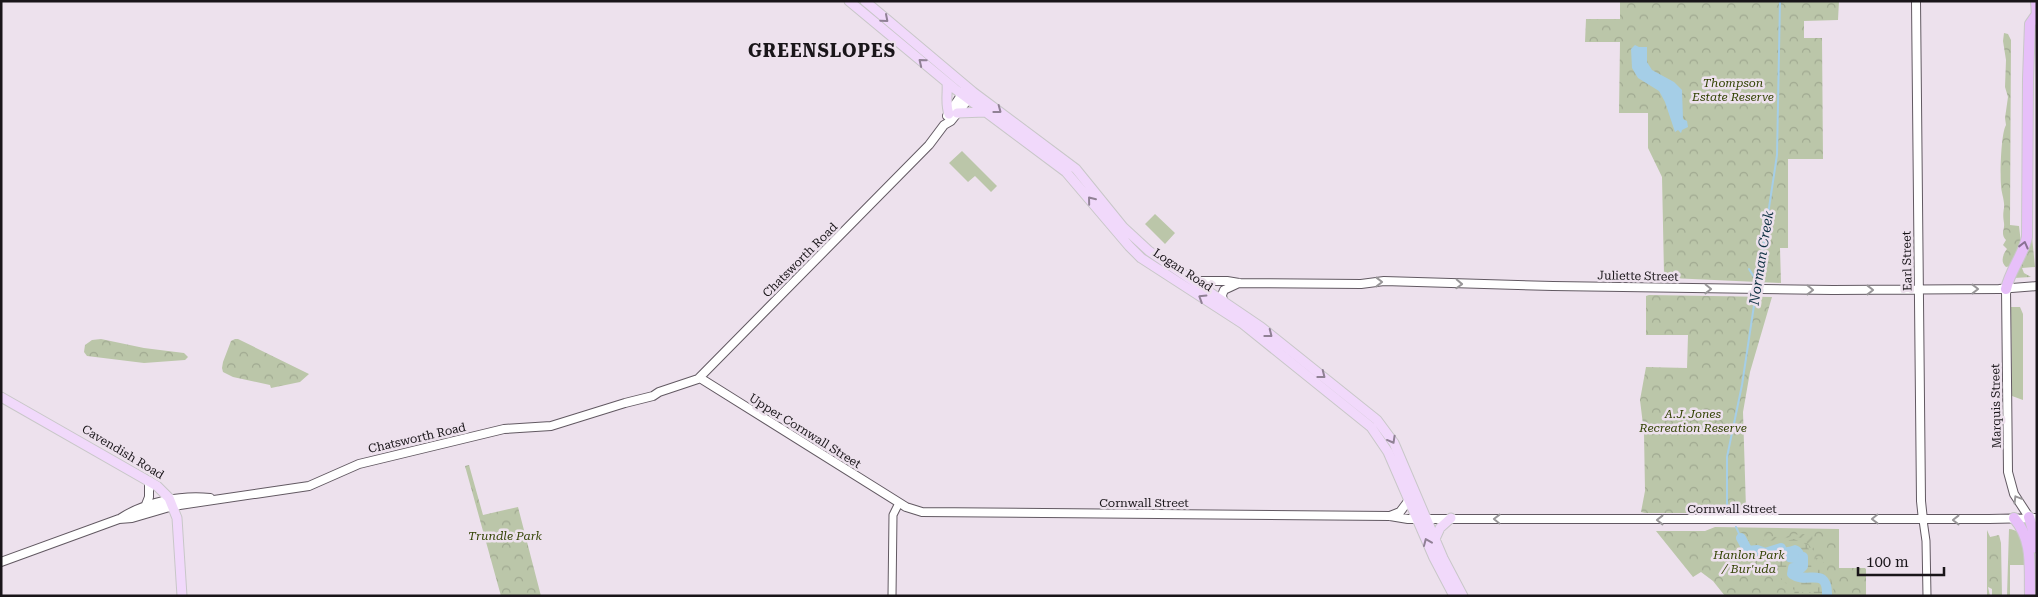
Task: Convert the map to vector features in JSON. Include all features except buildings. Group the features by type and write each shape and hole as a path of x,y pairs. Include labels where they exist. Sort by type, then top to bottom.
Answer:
{"highway":[{"path":"2006,289 2007,281 2024,250 2026,237 2030,24 2037,15 2036,1"},
{"path":"2014,518 2026,535 2030,558 2030,596"},
{"path":"2030,558 2033,550 2033,518"}],"main road":[{"name":"Logan Road","path":"849,1 947,83 968,93 1076,169 1135,240 1153,255 1261,327 1370,413 1382,425 1394,443 1439,569 1454,596"},
{"name":"Logan Road","path":"865,1 968,93 986,112 1073,178 1136,253 1243,324 1368,424 1385,446 1409,500 1435,539 1463,596"},
{"name":"Earl Street","path":"1916,1 1921,501 1923,520"},
{"path":"947,83 946,107 953,113 986,112"},
{"name":"Chatsworth Road","path":"119,520 145,507 200,497 215,499 309,486 359,464 504,429 551,426 633,398 652,392 659,392 700,378 934,139 968,93"},
{"name":"Juliette Street","path":"1192,281 1361,284 1384,281 1772,290 2006,289 2037,286"},
{"path":"1223,301 1222,295 1224,290 1239,283"},
{"name":"Marquis Street","path":"2006,289 2008,472 2015,497 2033,518"},
{"name":"Upper Cornwall Street","path":"700,378 899,503"},
{"name":"Cavendish Road","path":"1,397 149,481 161,489 172,503"},
{"path":"145,507 150,497 149,481"},
{"path":"1390,516 1402,510 1409,500"},
{"path":"172,503 178,522 182,596"},
{"name":"Chatsworth Road","path":"1,562 172,503"},
{"name":"Cornwall Street","path":"899,503 914,511 927,512 1390,516"},
{"path":"1390,516 1422,518"},
{"name":"Cornwall Street","path":"1422,518 1923,520 2033,518"},
{"path":"1435,539 1440,528 1451,518"}],"street":[{"path":"892,596 893,515 899,503"},
{"path":"1923,520 1926,546 1927,596"}],"green space":[{"name":"Thompson Estate Reserve","path":"1620,1 1839,1 1838,20 1804,21 1804,38 1822,38 1823,159 1788,159 1788,248 1780,248 1781,283 1670,278 1664,274 1662,177 1648,148 1648,113 1619,113 1620,42 1585,42 1586,19 1620,19"},
{"path":"2004,33 2008,34 2011,40 2010,225 2019,226 2021,243 2011,266 2006,267 2003,260 2007,249 2003,245 2006,240 2003,233 2004,205 2001,188 2002,145 2008,97 2005,87"},
{"path":"962,151 997,186 991,192 975,176 968,182 949,163"},
{"path":"1155,214 1175,233 1165,244 1145,224"},
{"path":"2031,226 2035,267 2022,268 2024,273 2031,277 2014,278 2027,251"},
{"name":"A.J. Jones Recreation Reserve","path":"1646,296 1772,297 1750,372 1743,412 1746,509 1743,513 1641,512 1645,491 1644,433 1640,400 1646,367 1687,368 1688,335 1646,335"},
{"path":"2011,307 2020,307 2023,314 2023,400 2012,396"},
{"path":"101,339 144,348 184,353 188,357 185,360 144,363 87,356 84,352 85,345 92,340"},
{"path":"235,339 309,374 300,382 271,388 270,385 233,377 223,372 222,368 231,341"},
{"name":"Trundle Park","path":"469,465 483,515 518,507 541,596 501,596 465,466"},
{"name":"Hanlon Park / Bur'uda","path":"1715,527 1839,529 1839,568 1866,568 1866,596 1725,596 1713,581 1701,572 1693,577 1656,531 1705,531"},
{"path":"1762,529 1765,529 1769,536 1774,537 1801,534 1812,535 1815,555 1804,539 1789,537 1772,541 1767,540"},
{"path":"2009,529 2019,533 2024,549 2024,565 2010,565 2010,596 2007,596"},
{"path":"1987,530 1990,537 1999,535 2001,543 2002,596 1992,596 1992,589 1988,587 1990,596 1987,596"},
{"path":"1756,537 1764,539 1764,542 1778,543 1794,539 1807,545 1812,557 1809,562 1810,565 1824,566 1827,575 1831,579 1835,596 1816,596 1813,592 1801,592 1800,596 1793,596 1795,591 1780,578 1781,571 1778,568 1762,569 1754,562 1746,564 1737,545"},
{"path":"1815,557 1824,561 1824,563 1817,562"}],"water":[{"path":"1635,45 1647,47 1647,62 1652,70 1674,82 1682,90 1683,119 1687,121 1688,127 1682,130 1681,133 1678,130 1675,132 1665,102 1659,91 1638,78 1632,68 1631,49"},
{"path":"1795,545 1802,549 1805,557 1805,563 1801,568 1799,564 1788,562 1778,553 1769,553 1775,549"}],"waterway":[{"name":"Norman Creek","path":"1757,287 1777,155 1780,1"},
{"path":"1749,269 1757,282"},
{"name":"Norman Creek","path":"1730,513 1727,505 1727,457 1742,385 1756,292"},
{"name":"Norman Creek","path":"1736,527 1741,538"},
{"name":"Norman Creek","path":"1741,538 1748,551 1757,550 1765,553 1781,548"},
{"name":"Norman Creek","path":"1803,557 1803,566 1801,568 1793,568 1792,574 1804,578 1820,578 1824,581 1827,596"}],"district":[{"name":"GREENSLOPES","path":"822,51"}]}
